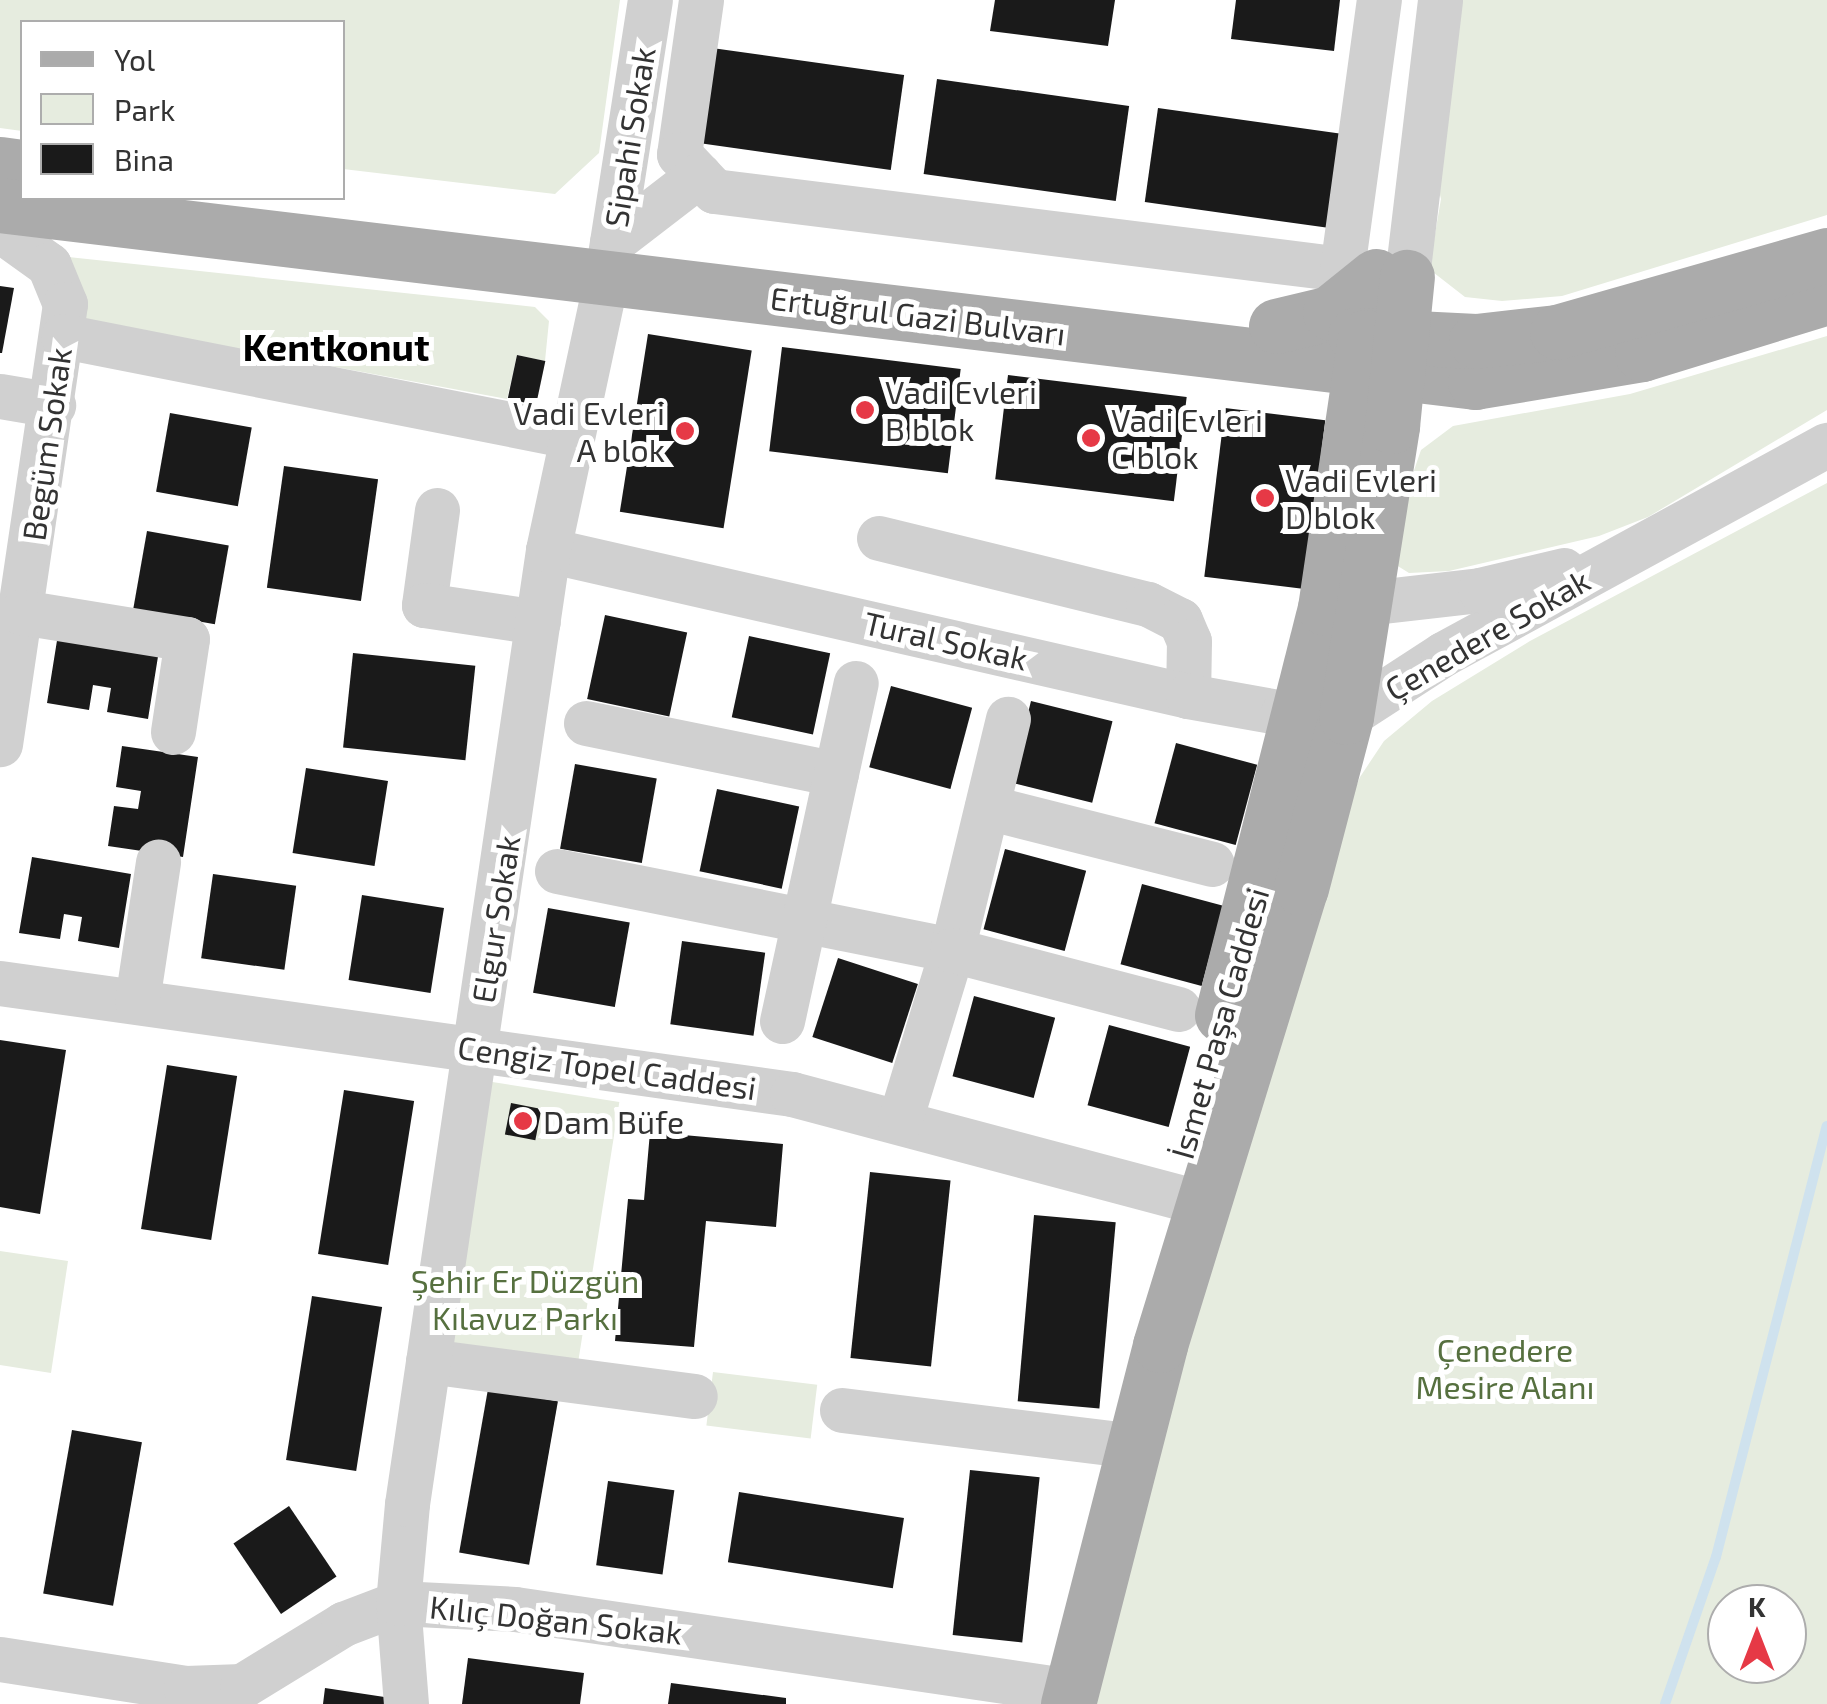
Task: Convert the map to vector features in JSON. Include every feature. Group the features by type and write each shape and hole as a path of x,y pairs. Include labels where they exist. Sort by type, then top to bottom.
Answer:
{"main road":[{"name":"Ertuğrul Gazi Bulvarı","path":"277,200 610,258"},
{"name":"Ertuğrul Gazi Bulvarı","path":"0,205 610,258 1273,343 1378,377 1475,362 1827,256"},
{"path":"1392,276 1475,362 1427,400 1378,377 1338,392 1273,343 1330,313 1392,276"},
{"name":"İsmet Paşa Caddesi","path":"1056,1696 1118,1444 1186,1198 1260,885 1323,715 1344,604 1392,276"},
{"name":"Ertuğrul Gazi Bulvarı","path":"1475,362 1594,366 1827,297"}],"street":[{"name":"Sipahi Sokak","path":"570,436 610,258 650,0"},
{"path":"701,0 679,154 714,191 1342,269 1379,0"},
{"path":"1392,276 1412,0"},
{"path":"1392,276 1440,0"},
{"path":"610,258 699,176"},
{"name":"Begüm Sokak","path":"0,230 48,265 60,284 62,336 0,744"},
{"path":"62,336 570,436"},
{"path":"0,396 54,405"},
{"name":"Elgur Sokak","path":"406,1704 398,1603 428,1361 548,550 570,436"},
{"name":"Çenedere Sokak","path":"1323,715 1827,445"},
{"path":"437,510 424,605 538,622"},
{"path":"879,538 1148,604 1180,620 1189,641 1188,696"},
{"name":"Tural Sokak","path":"548,550 1188,696 1323,715"},
{"name":"Çenedere Sokak","path":"1344,604 1480,590 1628,552"},
{"path":"21,612 187,639 174,732"},
{"path":"782,1021 856,683"},
{"path":"900,1120 952,950 1008,719"},
{"path":"586,723 836,774"},
{"path":"987,807 1212,864"},
{"path":"137,1001 158,862"},
{"path":"557,871 952,950 1178,1009"},
{"name":"Cengiz Topel Caddesi","path":"0,983 792,1094 1186,1198"},
{"path":"428,1361 695,1396"},
{"path":"842,1410 1118,1444"},
{"name":"Kılıç Doğan Sokak","path":"0,1660 186,1688 242,1686 343,1624 398,1603 515,1609 1056,1696"}],"green space":[{"path":"0,0 620,0 599,153 555,194 345,169 345,20 20,20 20,131 0,128"},
{"path":"1449,0 1827,0 1827,215 1562,296 1502,301 1465,297 1429,269 1441,199 1430,155"},
{"path":"59,256 535,307 549,321 545,361 517,355 507,399 78,319"},
{"path":"1827,336 1827,410 1648,517 1599,536 1449,571 1409,573 1393,563 1399,514 1421,450 1453,426 1630,394"},
{"name":"Çenedere Mesire Alanı","path":"1827,483 1827,1704 1090,1704 1173,1350 1334,840 1360,777 1384,741 1432,701 1530,641"},
{"name":"Şehir Er Düzgün Kılavuz Parkı","path":"486,1081 619,1102 575,1384 441,1362"},
{"path":"0,1251 68,1261 51,1373 0,1365"},
{"path":"713,1372 817,1385 811,1438 706,1426"}],"building":[{"path":"995,0 1115,0 1108,46 990,31"},
{"path":"1236,0 1340,0 1334,51 1231,39"},
{"path":"712,48 904,75 891,170 699,143"},
{"path":"937,79 1129,106 1116,201 924,174"},
{"path":"1158,108 1350,135 1337,229 1145,202"},
{"path":"0,286 14,288 2,353 0,353"},
{"name":"Vadi Evleri A blok","path":"648,334 752,350 724,528 620,512"},
{"name":"Vadi Evleri B blok","path":"782,347 961,369 948,473 769,451"},
{"path":"517,355 545,361 536,405 508,399"},
{"name":"Vadi Evleri C blok","path":"1008,375 1187,397 1174,501 995,479"},
{"name":"Vadi Evleri D blok","path":"1225,408 1325,420 1305,589 1204,577"},
{"path":"170,413 252,427 238,506 156,492"},
{"path":"284,466 378,479 361,601 267,588"},
{"path":"147,531 229,545 215,624 133,610"},
{"path":"605,615 687,632 669,717 587,699"},
{"path":"59,628 160,644 148,719 107,712 111,688 93,685 89,710 47,703"},
{"path":"749,636 830,653 813,734 732,717"},
{"path":"353,653 475,666 465,760 343,747"},
{"path":"891,686 972,708 950,789 869,767"},
{"path":"1031,701 1113,721 1092,803 1011,783"},
{"path":"1176,743 1257,765 1236,845 1155,823"},
{"path":"122,746 198,757 183,857 108,846 114,806 138,809 141,791 116,787"},
{"path":"575,764 657,778 642,863 560,849"},
{"path":"306,768 388,781 375,866 293,853"},
{"path":"717,789 799,806 782,889 700,871"},
{"path":"1005,849 1086,871 1065,951 984,929"},
{"path":"32,857 131,874 119,948 78,941 82,917 64,914 60,939 19,933"},
{"path":"213,874 296,886 284,970 201,958"},
{"path":"1142,884 1223,906 1202,986 1121,964"},
{"path":"362,895 444,908 431,993 349,980"},
{"path":"548,908 630,922 615,1007 533,993"},
{"path":"682,941 765,953 753,1036 670,1024"},
{"path":"838,958 918,984 892,1063 812,1037"},
{"path":"974,996 1055,1018 1034,1098 953,1076"},
{"path":"1109,1025 1190,1047 1169,1127 1088,1105"},
{"path":"0,1040 66,1050 40,1214 0,1207"},
{"path":"167,1065 237,1076 211,1240 141,1229"},
{"path":"344,1090 414,1101 388,1265 318,1254"},
{"name":"Dam Büfe","path":"511,1103 541,1109 535,1140 505,1134"},
{"path":"650,1132 783,1144 776,1227 706,1221 694,1347 615,1341 628,1199 644,1200"},
{"path":"870,1172 951,1180 931,1366 850,1358"},
{"path":"1034,1215 1116,1222 1099,1408 1018,1401"},
{"path":"312,1296 382,1307 356,1471 286,1460"},
{"path":"488,1389 558,1401 529,1565 459,1552"},
{"path":"72,1430 142,1442 113,1606 43,1593"},
{"path":"970,1470 1040,1477 1022,1642 953,1635"},
{"path":"608,1481 674,1490 663,1574 596,1565"},
{"path":"739,1492 904,1518 893,1588 728,1562"},
{"path":"289,1506 337,1576 281,1614 233,1543"},
{"path":"468,1658 584,1673 580,1704 462,1704"},
{"path":"671,1683 786,1698 786,1704 668,1704"},
{"path":"325,1688 391,1698 390,1704 323,1704"}],"waterway":[{"path":"1665,1704 1716,1557 1827,1126"}],"place":[{"name":"Vadi Evleri B blok","path":"865,410"},
{"name":"Vadi Evleri A blok","path":"685,431"},
{"name":"Vadi Evleri C blok","path":"1091,438"},
{"name":"Vadi Evleri D blok","path":"1265,498"},
{"name":"Dam Büfe","path":"523,1121"}],"district":[{"name":"Kentkonut","path":"336,347"}]}
